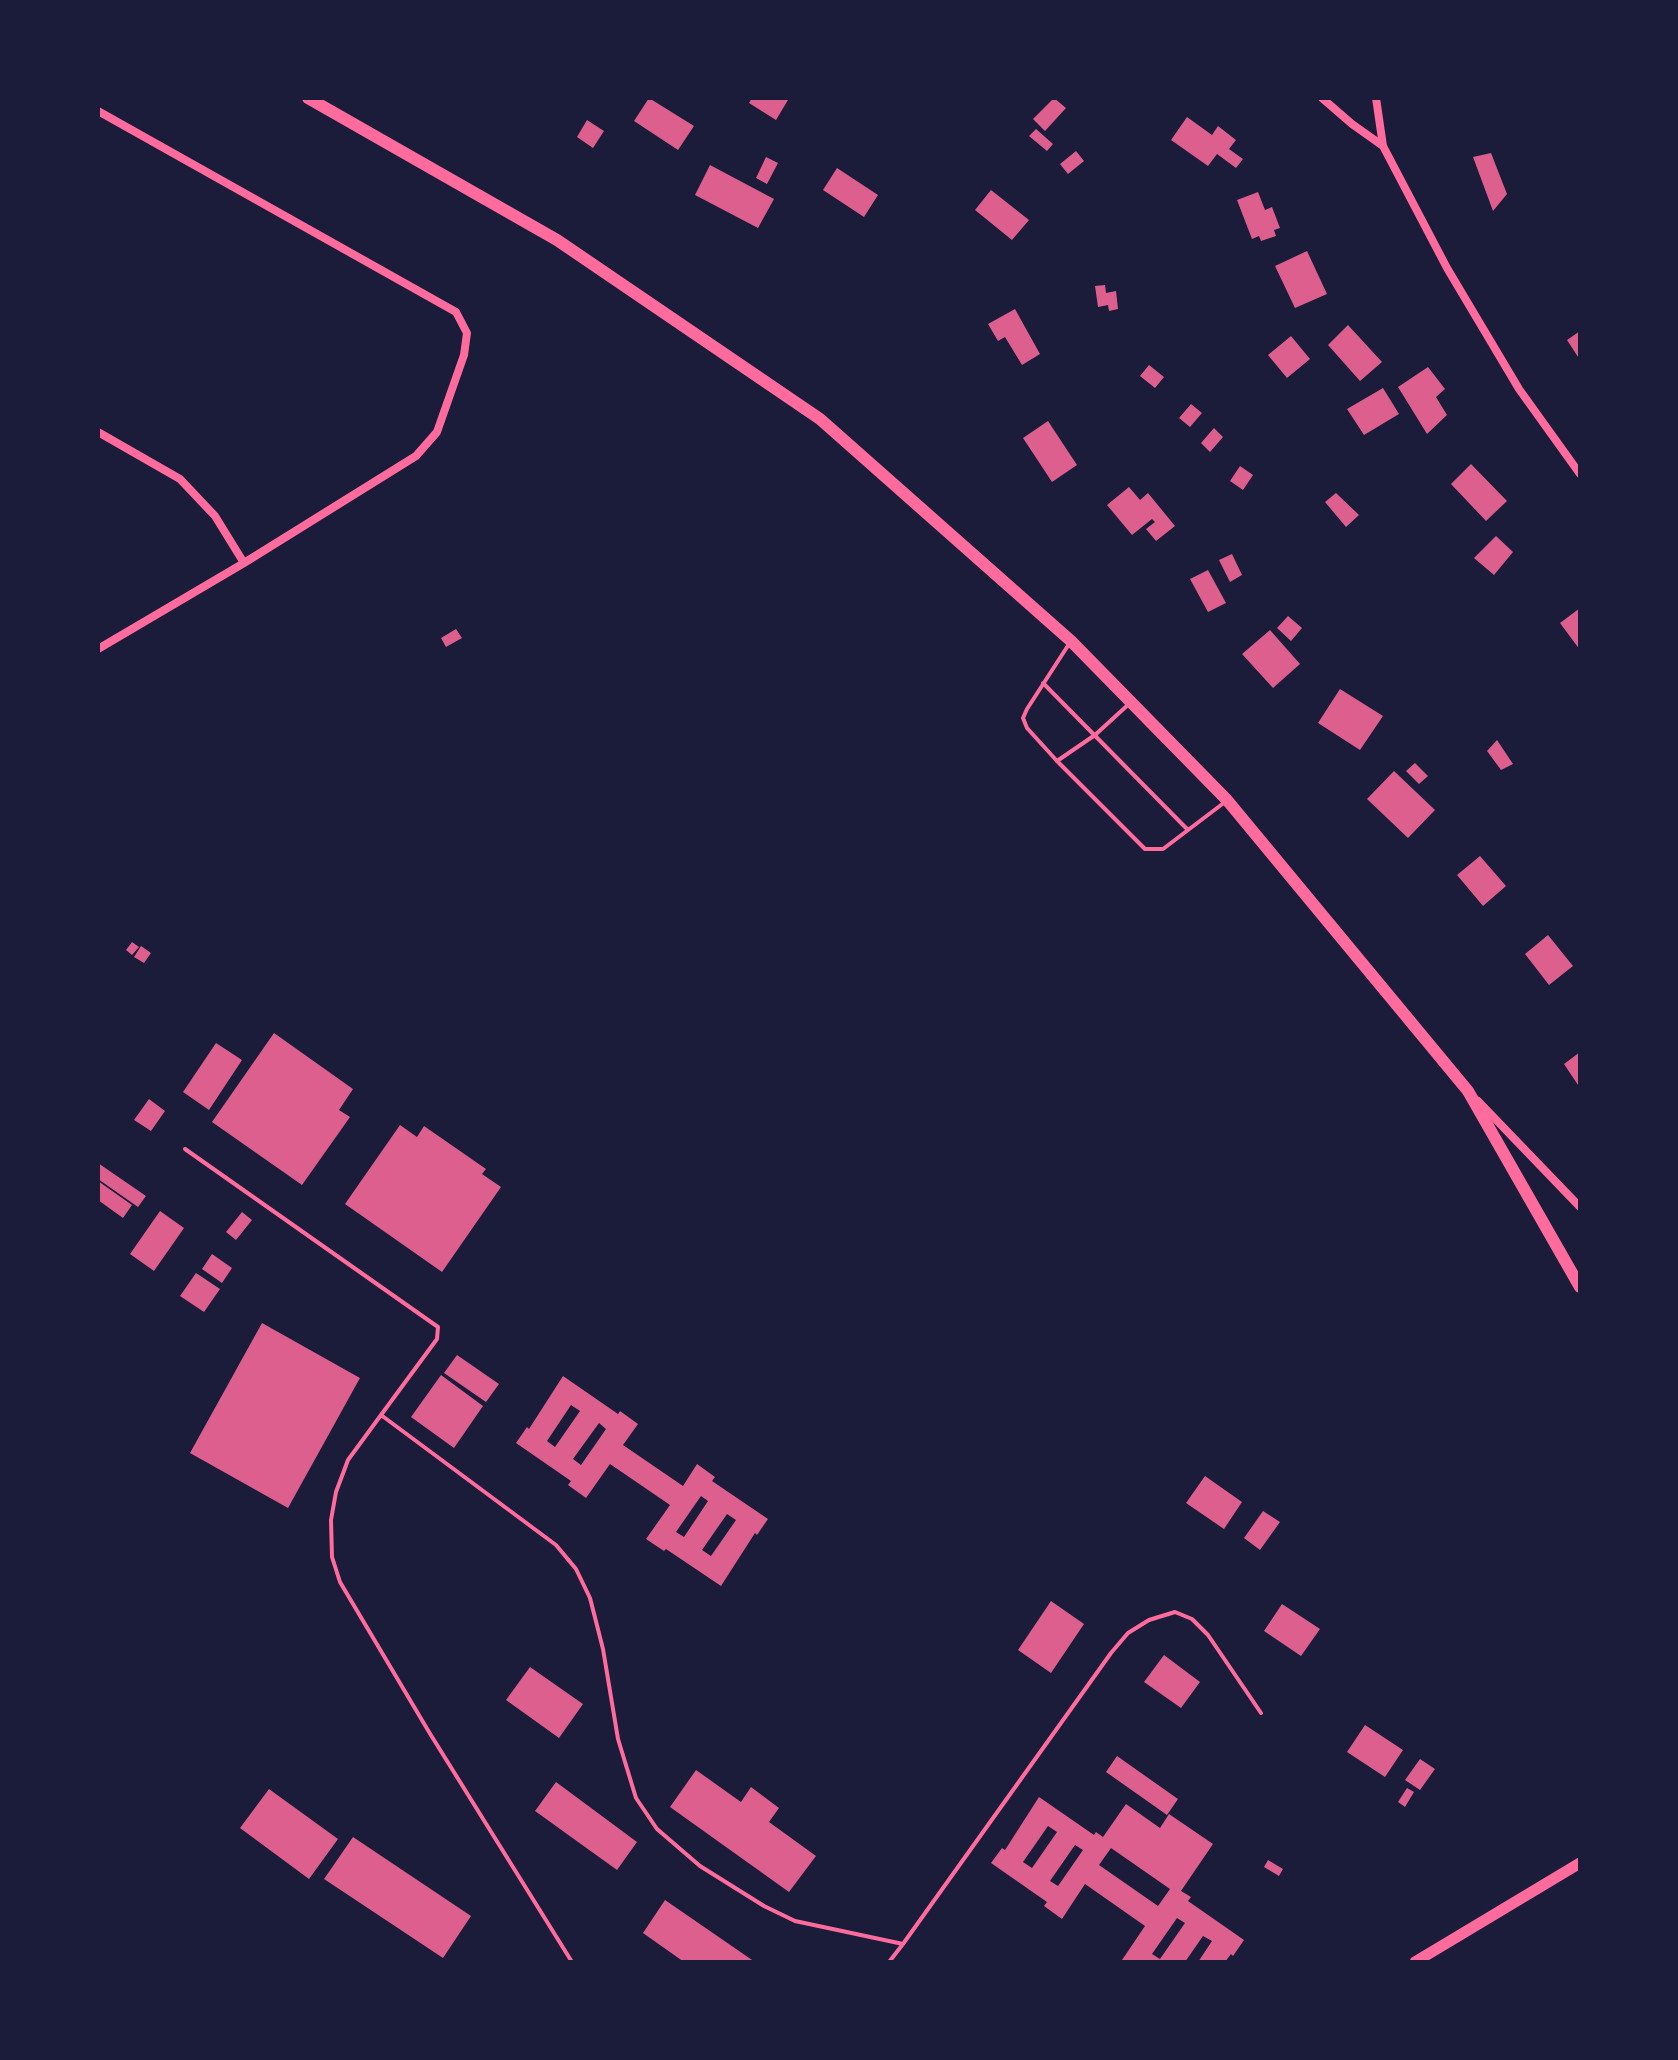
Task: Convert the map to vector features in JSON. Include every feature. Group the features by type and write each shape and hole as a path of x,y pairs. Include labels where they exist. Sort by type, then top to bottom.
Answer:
{"main road":[{"path":"308,98 557,240 820,419 1071,641 1227,800 1468,1091 1580,1287"}],"street":[{"path":"1322,98 1383,146"},
{"path":"1376,98 1383,146 1447,268 1519,389 1580,474"},
{"path":"98,111 456,312 467,333 464,355 437,432 416,456 98,649"},
{"path":"98,432 180,479 215,516 244,563"},
{"path":"1468,1091 1580,1207"},
{"path":"1415,1962 1580,1863"}],"lane":[{"path":"1071,641 1023,718 1027,728 1057,761 1145,849 1163,849 1227,800"},
{"path":"1043,683 1187,829"},
{"path":"1057,761 1095,735 1132,701"},
{"path":"185,1149 438,1327 437,1339 348,1460 336,1492 331,1520 332,1557 340,1582 572,1962"},
{"path":"381,1415 556,1545 576,1569 590,1598 603,1649 618,1739 636,1798 657,1829 700,1866 764,1906 795,1921 903,1944"},
{"path":"889,1962 1128,1633 1149,1620 1175,1612 1192,1619 1208,1635 1261,1713"}],"building":[{"path":"649,98 694,126 678,150 634,121"},
{"path":"752,98 788,100 776,120 749,103"},
{"path":"1054,98 1066,108 1045,131 1033,119"},
{"path":"1187,117 1212,135 1218,126 1236,140 1229,149 1243,159 1236,168 1217,154 1208,166 1171,140"},
{"path":"587,120 604,131 593,148 577,137"},
{"path":"1036,129 1053,144 1047,151 1029,136"},
{"path":"1076,151 1084,161 1068,174 1060,164"},
{"path":"1491,153 1507,194 1493,211 1473,157"},
{"path":"766,157 778,163 767,184 756,178"},
{"path":"710,165 774,199 758,228 695,195"},
{"path":"837,168 878,195 864,217 823,190"},
{"path":"991,190 1029,220 1012,240 975,210"},
{"path":"1258,192 1265,210 1272,207 1280,228 1274,230 1276,236 1261,241 1259,236 1252,239 1237,200"},
{"path":"1307,251 1327,294 1295,308 1275,266"},
{"path":"1105,285 1106,293 1116,291 1118,309 1109,311 1108,305 1098,307 1095,286"},
{"path":"1015,309 1040,354 1022,365 1005,337 998,341 988,324"},
{"path":"1348,325 1382,362 1360,381 1328,345"},
{"path":"1580,331 1580,360 1567,340"},
{"path":"1291,336 1310,359 1287,378 1268,355"},
{"path":"1149,365 1164,377 1155,388 1140,376"},
{"path":"1428,367 1445,389 1436,397 1447,415 1427,434 1398,387"},
{"path":"1383,388 1399,414 1364,435 1347,409"},
{"path":"1191,404 1202,413 1190,427 1179,418"},
{"path":"1048,421 1077,465 1052,482 1023,438"},
{"path":"1214,428 1223,437 1210,452 1201,443"},
{"path":"1471,464 1507,501 1486,521 1451,484"},
{"path":"1240,466 1253,475 1243,490 1230,481"},
{"path":"1129,487 1140,500 1148,493 1175,526 1156,541 1146,529 1155,522 1152,519 1132,535 1107,505"},
{"path":"1336,493 1359,515 1346,527 1325,502"},
{"path":"1496,536 1513,552 1494,575 1474,558"},
{"path":"1232,554 1242,575 1230,582 1219,560"},
{"path":"1208,570 1226,603 1208,612 1190,579"},
{"path":"1580,608 1580,650 1560,623"},
{"path":"1288,616 1302,628 1291,641 1277,628"},
{"path":"456,629 462,638 446,647 441,638"},
{"path":"1270,630 1300,664 1273,688 1242,654"},
{"path":"1340,689 1383,716 1360,750 1318,723"},
{"path":"1497,740 1513,764 1501,770 1487,751"},
{"path":"1415,763 1428,776 1419,784 1406,771"},
{"path":"1394,771 1435,810 1408,838 1367,799"},
{"path":"1480,856 1506,886 1483,906 1457,875"},
{"path":"1548,935 1573,966 1549,985 1525,954"},
{"path":"132,942 139,947 132,955 126,950"},
{"path":"141,946 151,953 144,963 134,957"},
{"path":"274,1033 353,1089 339,1110 350,1117 302,1185 212,1122"},
{"path":"216,1043 242,1060 209,1110 183,1092"},
{"path":"1580,1052 1580,1088 1564,1064"},
{"path":"149,1099 165,1111 151,1131 134,1120"},
{"path":"400,1125 417,1137 424,1126 486,1169 482,1174 501,1187 442,1272 345,1204"},
{"path":"98,1163 146,1196 138,1207 98,1179"},
{"path":"98,1181 132,1205 123,1218 98,1200"},
{"path":"160,1211 184,1228 154,1271 130,1254"},
{"path":"242,1212 252,1220 236,1240 226,1232"},
{"path":"212,1254 232,1268 222,1283 202,1269"},
{"path":"196,1273 220,1289 204,1312 180,1296"},
{"path":"262,1323 360,1378 288,1508 190,1453"},
{"path":"457,1355 499,1384 486,1402 444,1373"},
{"path":"441,1375 483,1406 454,1448 411,1417"},
{"path":"563,1376 638,1424 623,1445 683,1486 697,1464 715,1477 712,1481 768,1519 757,1535 755,1533 721,1586 646,1539 670,1505 610,1464 586,1498 568,1485 571,1481 516,1443 527,1427 529,1429","holes":["571,1405 580,1411 555,1447 547,1441","599,1423 606,1429 581,1465 573,1459","701,1496 708,1501 684,1537 676,1532","727,1514 736,1520 711,1556 702,1550"]},
{"path":"1205,1476 1242,1502 1224,1529 1186,1503"},
{"path":"1263,1511 1280,1522 1260,1550 1244,1538"},
{"path":"1051,1601 1084,1624 1051,1673 1018,1650"},
{"path":"1282,1604 1320,1629 1301,1656 1264,1631"},
{"path":"1164,1655 1200,1682 1181,1708 1144,1682"},
{"path":"530,1667 583,1704 559,1738 506,1700"},
{"path":"1365,1725 1403,1750 1385,1777 1347,1752"},
{"path":"1117,1756 1178,1799 1167,1815 1106,1772"},
{"path":"1420,1759 1435,1769 1420,1790 1405,1780"},
{"path":"696,1770 741,1802 751,1787 779,1808 769,1822 816,1856 789,1892 670,1807"},
{"path":"556,1782 637,1842 617,1870 535,1811"},
{"path":"1407,1788 1414,1792 1405,1807 1398,1802"},
{"path":"269,1789 338,1839 309,1879 240,1828"},
{"path":"1039,1797 1094,1835 1096,1832 1103,1837 1126,1804 1160,1828 1169,1814 1213,1844 1181,1891 1191,1897 1188,1901 1244,1940 1225,1962 1198,1962 1212,1941 1203,1936 1185,1962 1125,1962 1122,1960 1145,1926 1085,1884 1062,1919 1044,1906 1047,1902 991,1863 1002,1848 1005,1850","holes":["1048,1826 1057,1832 1032,1868 1023,1862","1075,1845 1083,1850 1058,1886 1050,1881","1111,1848 1170,1889 1158,1906 1099,1865","1177,1918 1185,1923 1160,1959 1152,1954"]},
{"path":"353,1837 471,1916 443,1958 324,1879"},
{"path":"1268,1860 1283,1869 1279,1876 1264,1867"},
{"path":"665,1900 755,1962 684,1962 643,1933"}]}
